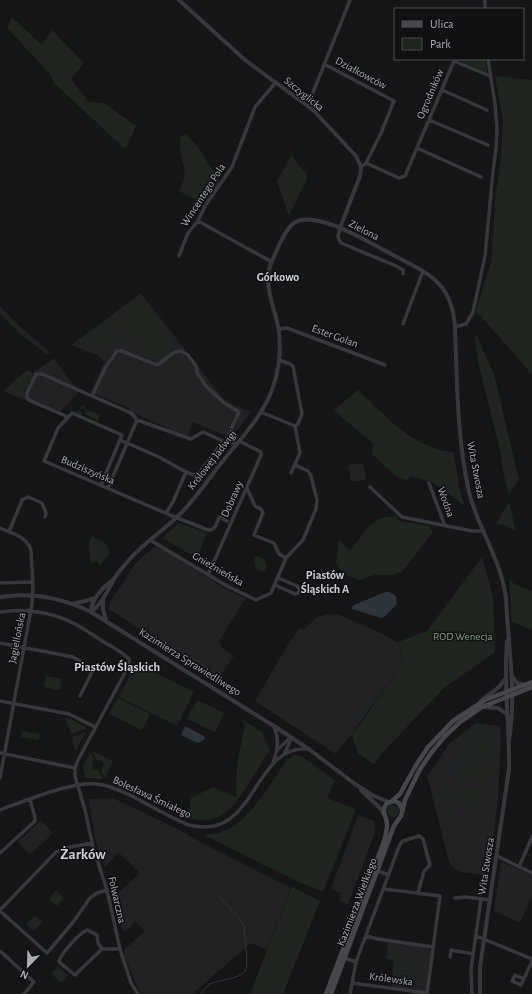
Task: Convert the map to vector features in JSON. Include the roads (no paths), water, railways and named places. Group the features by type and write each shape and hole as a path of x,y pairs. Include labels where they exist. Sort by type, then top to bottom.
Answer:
{"main road":[{"path":"512,693 532,682"},
{"path":"480,706 450,730 431,753 410,788 400,818 393,820 384,815 385,805 400,794 421,757 434,740 453,721 480,706 505,695 532,688"},
{"path":"390,802 399,804 402,811"},
{"name":"Kazimierza Wielkiego","path":"326,994 381,849 387,828 384,815"},
{"name":"Kazimierza Wielkiego","path":"332,994 393,830 400,818"}],"street":[{"name":"Szczyglicka","path":"179,0 240,55 308,105 351,150 359,161 361,167"},
{"path":"308,105 350,0"},
{"path":"455,327 466,324 472,312 485,256 489,231 497,138 495,104 488,60"},
{"name":"Ogrodników","path":"366,163 399,178 405,176 454,61 490,76"},
{"name":"Działkowców","path":"324,64 394,101 366,163"},
{"name":"Wincentego Pola","path":"178,256 188,233 198,221 205,206 230,171 255,107 276,82"},
{"path":"442,90 487,110"},
{"path":"429,120 488,145"},
{"path":"417,148 481,177"},
{"path":"366,163 361,167 359,180 340,228 338,237 341,243 396,266 403,270 403,274"},
{"name":"Zielona","path":"278,329 268,276 272,262 286,232 292,224 298,220 317,220 340,228 423,271 441,286 452,304"},
{"path":"198,221 272,262"},
{"path":"403,324 423,271"},
{"name":"Wita Stwosza","path":"452,304 455,327 461,447 470,493 500,569 504,584 512,676 511,725 509,740"},
{"name":"Ester Golan","path":"278,329 287,328 385,364"},
{"name":"Królowej Jadwigi","path":"91,612 104,597 114,579 129,559 176,518 261,412 273,387 280,344 278,329"},
{"path":"92,396 105,368 117,351 122,351 157,365 174,352 181,351 188,355 196,366 197,373 206,386 223,402 239,412 225,441 197,476 120,440 101,485"},
{"path":"278,360 292,366 302,414 298,424 295,426"},
{"path":"68,417 29,400 27,393 36,374 42,374 131,413 137,420 192,439 203,432 225,441 237,442"},
{"path":"261,412 295,426"},
{"name":"Budziszyńska","path":"120,440 122,435 72,413 58,428 44,461 176,518 210,530 214,529 219,517 227,521"},
{"path":"108,488 137,420"},
{"path":"291,473 300,453 295,426"},
{"name":"Dobrawy","path":"208,575 261,455 261,452 237,442"},
{"name":"Gnieźnieńska","path":"150,540 230,588 256,600 271,593 286,558 303,540 316,509 317,500 311,476 308,471 295,464"},
{"path":"166,513 173,502 186,472"},
{"name":"Wodna","path":"429,483 445,526"},
{"name":"Wodna","path":"370,487 402,517 472,531 484,531"},
{"path":"247,488 255,506 263,513 254,535 274,543 279,554 286,558"},
{"path":"0,528 9,532 22,500 28,497 42,503 46,513 45,517"},
{"name":"Jagiellońska","path":"0,778 2,754 14,703 33,595 31,550 29,544 24,538 9,532"},
{"path":"274,585 295,594 300,590 298,586 278,578"},
{"name":"Królowej Jadwigi","path":"91,612 92,603 114,579"},
{"path":"0,583 32,582"},
{"name":"Kazimierza Sprawiedliwego","path":"0,597 33,595 55,598 91,612 274,726 377,798 390,802"},
{"path":"72,604 89,600 97,596"},
{"path":"104,597 103,608 106,620"},
{"path":"0,612 31,612 49,615 74,623 129,659 130,664 75,768 2,754"},
{"name":"Wita Stwosza","path":"480,994 480,967 509,769 509,740 505,695 508,635"},
{"path":"0,644 73,657 91,670 92,674 80,696"},
{"path":"512,676 517,683 526,685"},
{"path":"505,678 499,688 486,696 480,706 498,708 506,715"},
{"path":"0,701 69,714 96,727"},
{"path":"274,726 278,738 278,750"},
{"name":"Bolesława Śmiałego","path":"0,810 88,783 104,785 179,821 198,827 207,828 226,822 234,816 272,764 278,750 290,737"},
{"name":"Bolesława Śmiałego","path":"283,755 290,742 290,737"},
{"name":"Bolesława Śmiałego","path":"272,764 283,755 294,749 310,750"},
{"name":"Folwarczna","path":"75,768 75,776 85,810 92,843 107,890 120,949 131,983 138,994"},
{"name":"Kazimierza Sprawiedliwego","path":"355,784 378,806 384,815"},
{"path":"0,853 35,819 30,800"},
{"path":"350,994 356,962 400,844 403,841 417,836 422,837 430,865 424,871 418,893"},
{"path":"519,867 532,837"},
{"path":"92,843 64,848 56,852 0,911 47,953 74,921 90,898 97,893 107,890"},
{"path":"497,856 532,873"},
{"path":"378,871 389,875"},
{"path":"366,936 433,947 440,896 384,888"},
{"path":"455,898 466,897 490,900"},
{"path":"472,994 471,969 480,899"},
{"path":"102,949 96,934 88,930 80,934 59,961 75,975 102,949 120,949"},
{"path":"476,936 484,938 532,960 524,979"},
{"name":"Królewska","path":"352,983 427,993 433,947"},
{"path":"450,957 451,950 473,954"},
{"path":"1,953 34,982 24,994"},
{"path":"345,958 356,962"}],"waterway":[{"path":"201,994 209,984 239,976 246,970 247,960 244,927 240,919 219,897"}],"district":[{"name":"Górkowo","path":"278,277"},
{"name":"Piastów Śląskich A","path":"325,582"},
{"name":"Piastów Śląskich","path":"117,667"},
{"name":"Żarków","path":"83,854"}],"park label":[{"name":"ROD Wenecja","path":"463,636"}]}
